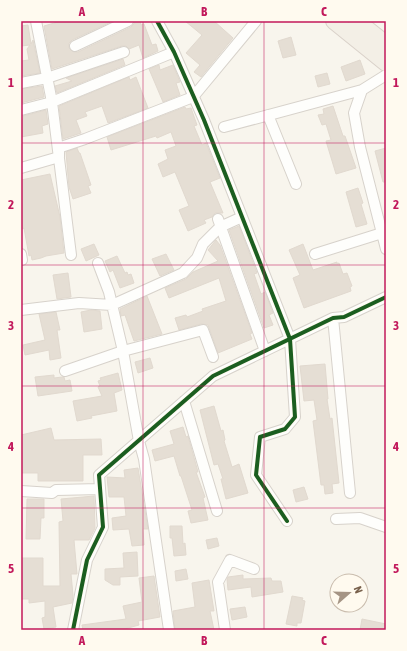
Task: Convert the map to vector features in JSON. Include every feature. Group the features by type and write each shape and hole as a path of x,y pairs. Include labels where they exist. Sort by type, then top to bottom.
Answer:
{"main road":[{"path":"334,21 361,25 386,44"},
{"path":"361,25 386,63"}],"street":[{"path":"36,21 52,102 71,255"},
{"path":"75,46 128,21"},
{"path":"157,21 174,52 193,97 290,339 295,417 285,429 260,436 256,475 287,521"},
{"path":"59,157 59,150 61,147 193,97 256,21"},
{"path":"21,83 47,78 124,52"},
{"path":"21,110 52,102 174,52"},
{"path":"224,127 362,90 386,75"},
{"path":"362,90 354,113 360,147 386,249"},
{"path":"268,115 296,184"},
{"path":"21,168 59,157"},
{"path":"21,310 79,303 112,305 183,273 197,258 203,244 219,223 242,217"},
{"path":"219,223 264,351"},
{"path":"315,254 382,233"},
{"path":"98,263 109,292 144,459 169,630"},
{"path":"73,630 87,560 103,527 99,476 213,376 333,318 344,317 386,297"},
{"path":"333,318 350,493"},
{"path":"65,371 122,351 202,330 213,357"},
{"path":"184,401 218,511"},
{"path":"21,490 52,494 56,490 100,489"},
{"path":"336,518 360,518 386,527"},
{"path":"225,630 218,582 230,560 254,569"}],"building":[{"path":"61,21 113,21 72,40 69,43 69,48 74,52 78,52 131,27 134,24 134,21 140,21 141,25 144,24 152,45 156,44 158,51 143,58 139,45 129,49 126,46 122,46 52,69 44,26"},
{"path":"185,21 214,21 233,38 201,77 194,72 200,65 186,53 202,35"},
{"path":"28,25 31,44 33,40 40,73 21,76 21,61 29,60 27,49 30,45 21,46 21,26"},
{"path":"291,37 296,55 283,58 278,41"},
{"path":"123,59 125,65 57,93 55,86 72,81 66,78"},
{"path":"360,60 365,74 346,81 341,67"},
{"path":"159,65 160,70 173,65 180,82 176,83 180,95 163,102 149,69"},
{"path":"327,73 330,84 318,87 315,76"},
{"path":"129,77 130,80 136,77 148,108 108,123 102,106 85,112 87,116 76,120 81,133 63,139 59,106"},
{"path":"42,86 44,97 21,103 21,89"},
{"path":"333,106 356,168 336,174 326,141 331,140 326,124 322,125 318,115 324,114 323,109"},
{"path":"185,107 186,109 191,108 197,125 194,126 202,145 206,143 220,178 210,182 223,213 215,213 212,217 204,220 206,223 188,231 179,210 189,206 175,172 163,177 158,164 168,159 165,150 176,146 171,132 157,138 156,136 111,150 107,137"},
{"path":"46,110 48,124 42,126 43,133 21,137 21,120 23,119 23,116"},
{"path":"77,148 91,185 88,186 91,193 73,199 69,187 66,152"},
{"path":"386,148 386,182 383,182 375,151"},
{"path":"50,174 60,217 64,253 32,260 31,255 29,256 24,228 22,229 21,180"},
{"path":"358,188 363,203 361,204 367,224 356,227 346,192"},
{"path":"239,226 257,273 254,274 261,294 265,292 273,313 269,315 273,325 264,328 229,230"},
{"path":"216,240 220,245 252,333 250,334 252,339 218,353 208,325 201,324 179,330 175,318 186,315 187,317 203,311 202,309 226,301 219,278 169,298 165,288 186,279 193,272 218,261 208,250"},
{"path":"94,244 99,255 86,261 81,249"},
{"path":"303,244 313,270 337,262 337,264 339,263 343,274 347,273 352,286 350,287 351,291 304,308 293,278 300,275 289,250"},
{"path":"166,254 174,270 160,276 152,259"},
{"path":"117,256 125,273 127,272 128,275 131,274 134,283 120,288 113,270 110,272 105,261"},
{"path":"68,273 71,297 57,299 53,275"},
{"path":"147,296 162,334 134,341 125,315 121,316 120,309"},
{"path":"91,310 100,311 102,329 84,332 81,312"},
{"path":"56,312 60,330 57,330 61,358 50,360 49,350 25,355 23,345 45,340 39,314"},
{"path":"150,358 153,368 138,373 135,362"},
{"path":"325,364 327,399 330,419 332,418 339,483 332,484 333,493 325,494 324,485 321,485 313,421 317,420 314,400 304,401 300,366"},
{"path":"118,373 122,390 114,393 117,411 91,416 92,418 77,421 73,401 102,396 98,387 100,386 98,381 101,380 100,378"},
{"path":"54,375 54,378 64,377 65,381 70,380 72,391 38,396 35,377"},
{"path":"214,406 221,431 223,430 224,441 232,467 239,464 248,493 226,499 221,479 223,479 218,464 214,465 200,410"},
{"path":"183,427 186,437 188,436 198,472 196,472 205,497 203,498 208,520 191,523 188,511 192,510 174,456 155,461 152,450 174,444 170,431"},
{"path":"51,428 54,440 101,439 102,455 83,455 83,481 38,481 38,473 21,473 21,435"},
{"path":"138,468 148,529 143,529 144,545 132,546 129,529 113,530 112,518 126,516 124,497 109,497 107,477 125,478 124,470"},
{"path":"304,487 308,499 296,502 293,490"},
{"path":"94,496 95,528 89,540 74,540 77,574 71,574 73,595 72,603 53,607 56,627 44,629 42,618 45,617 45,601 29,603 29,599 21,599 21,558 43,558 43,586 60,586 59,522 63,521 61,499"},
{"path":"27,499 44,499 44,518 41,518 40,539 26,539"},
{"path":"170,526 182,526 183,544 185,543 186,555 174,556 172,538 170,538"},
{"path":"217,538 219,546 208,549 206,540"},
{"path":"137,552 138,576 120,577 120,585 113,585 105,580 105,569 124,568 123,553"},
{"path":"186,569 188,579 176,581 175,571"},
{"path":"243,575 243,579 271,578 272,581 281,581 283,592 252,597 251,587 228,590 228,577"},
{"path":"154,576 160,617 138,621 139,625 121,630 83,630 82,625 126,619 123,606 142,602 139,578"},
{"path":"209,580 214,611 210,611 214,630 175,630 173,611 195,607 192,583"},
{"path":"292,596 303,598 302,600 305,601 301,623 297,623 297,626 286,624"},
{"path":"245,607 247,617 232,620 230,609"},
{"path":"362,619 386,624 386,630 360,630"}],"cycle path":[{"path":"157,21 174,52 204,120 290,339 295,417 285,429 260,437 256,475 287,521"},
{"path":"73,630 87,560 103,527 99,475 213,376 333,318 344,317 386,297"}]}
